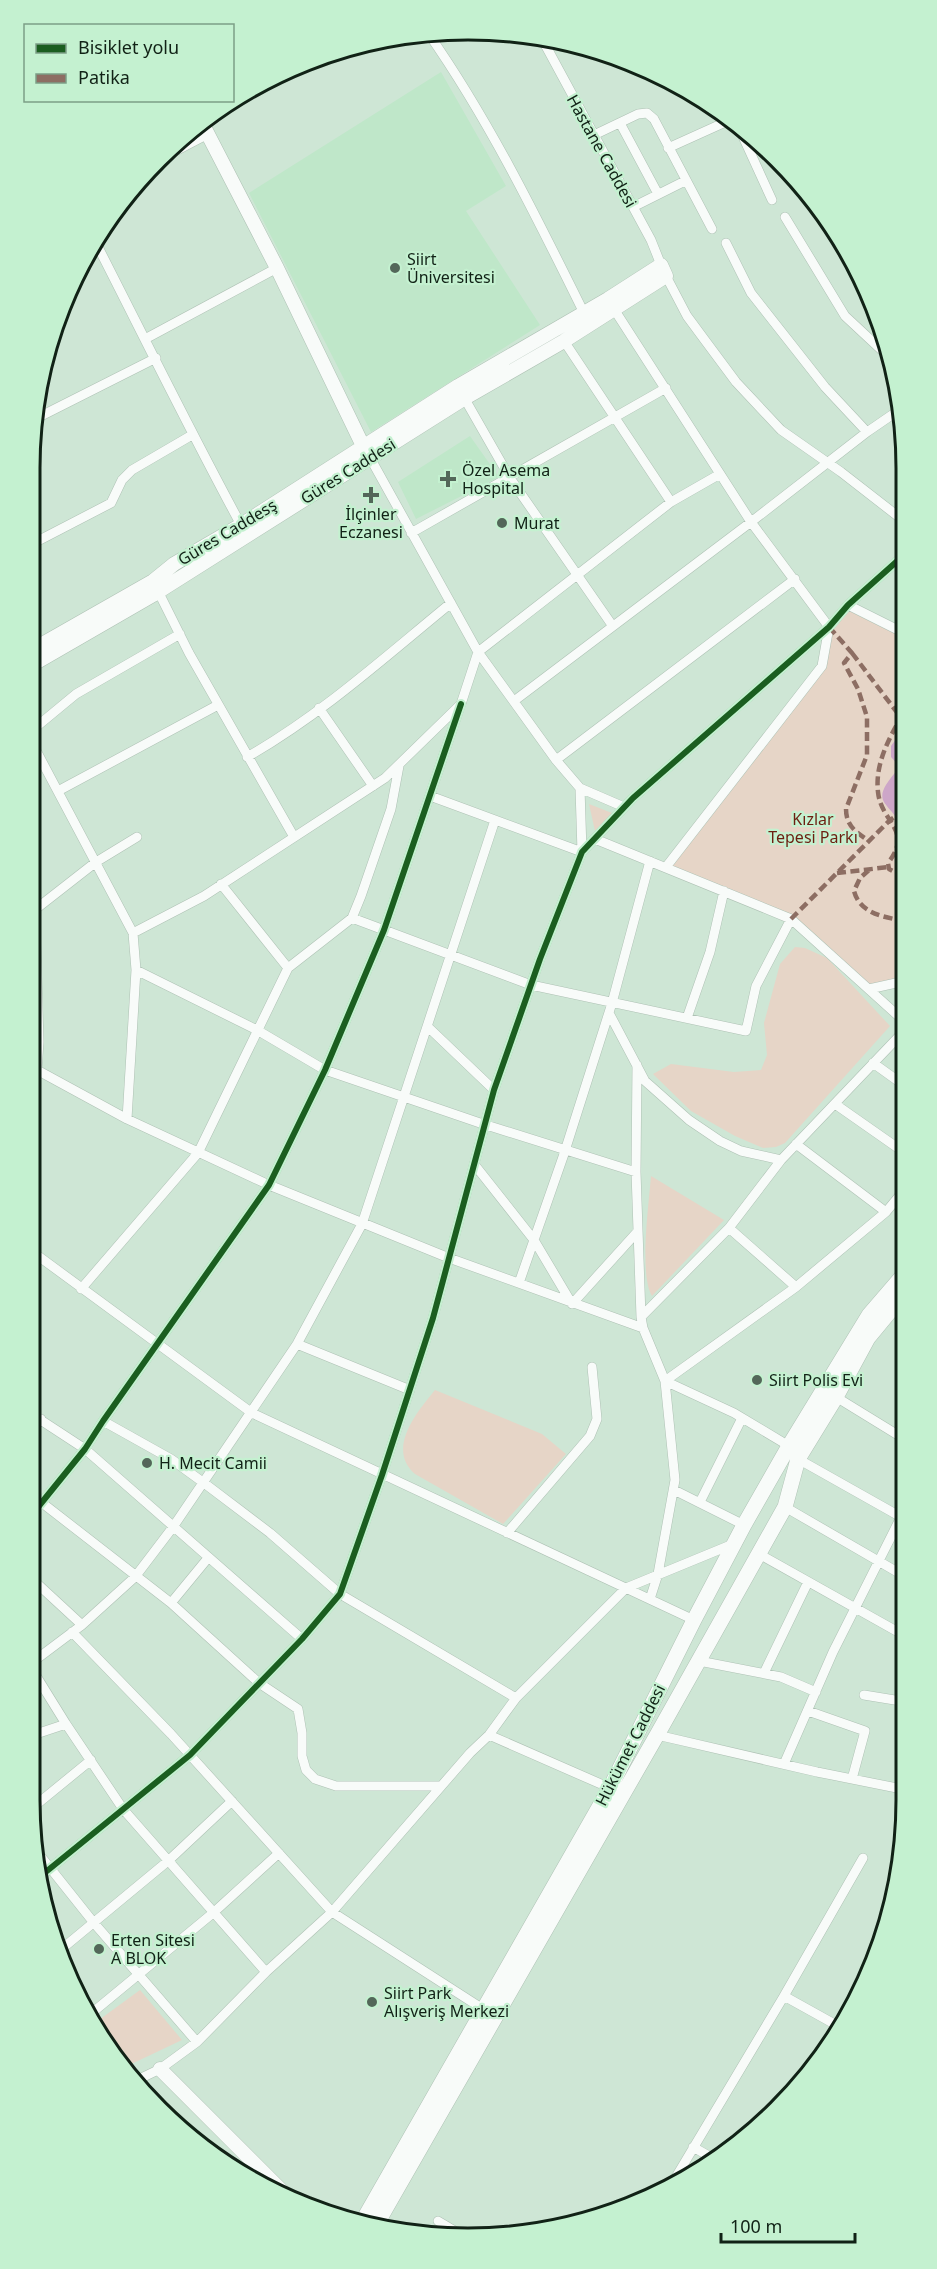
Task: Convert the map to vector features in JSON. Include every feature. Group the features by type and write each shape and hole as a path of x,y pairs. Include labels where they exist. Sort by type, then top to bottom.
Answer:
{"main road":[{"name":"Hükümet Caddesi","path":"366,2216 489,2013 610,1788 744,1525 794,1452 869,1315 896,1284"},
{"path":"379,2219 489,2013 657,1735 785,1507 794,1452 836,1397 868,1338 896,1304"}],"street":[{"path":"434,42 458,76 549,242 584,313"},
{"name":"Hastane Caddesi","path":"547,48 633,207 687,316 736,382 781,430 896,516"},
{"path":"594,135 638,114 647,113 654,119 712,229"},
{"path":"620,123 658,194"},
{"path":"668,148 722,124"},
{"path":"206,131 277,268 366,452 478,652 556,760 580,788 624,807"},
{"path":"191,143 208,134"},
{"path":"746,143 772,200"},
{"path":"633,207 685,181"},
{"path":"786,217 845,316 879,348"},
{"path":"726,243 751,293 825,387 867,432"},
{"path":"100,251 156,358 192,435 241,525"},
{"path":"145,339 277,268"},
{"path":"612,625 510,478 461,392 564,341 611,305 664,270"},
{"path":"611,305 752,522 829,627 822,666 666,867"},
{"name":"Güres Caddesş","path":"40,646 155,586 174,564 330,469 366,452 584,313 611,305"},
{"path":"564,341 671,502"},
{"path":"44,415 156,358"},
{"path":"411,533 666,388"},
{"path":"514,701 893,414"},
{"path":"40,540 111,503 122,480 132,470 192,435"},
{"name":"Güres Caddesi","path":"40,660 123,613 155,586 366,452"},
{"path":"441,1785 336,1786 315,1779 306,1770 302,1756 302,1733 298,1709 259,1683 171,1603 41,1502 85,1449 269,1185 325,1070 384,930 478,652 671,502 720,474"},
{"path":"582,852 624,807 745,698 829,627 848,605 896,562"},
{"path":"556,760 795,579"},
{"path":"155,586 218,705 294,837"},
{"path":"248,757 277,740 451,603"},
{"path":"848,605 896,629"},
{"path":"40,724 76,694 180,634"},
{"path":"133,933 221,884 373,786 399,766 461,704"},
{"path":"58,791 218,705"},
{"path":"319,708 373,786"},
{"path":"40,758 133,933 136,970 127,1119"},
{"path":"81,1289 198,1153 288,968 352,918 392,810 399,766"},
{"path":"47,1871 190,1755 302,1639 340,1594 434,1318 494,1090 582,852 580,788"},
{"path":"430,796 582,852"},
{"path":"40,1657 82,1625 135,1577 174,1527 297,1344 362,1224 495,820"},
{"path":"40,906 96,862 137,837"},
{"path":"595,839 791,918 896,1014"},
{"path":"519,1283 565,1150 610,1008 650,861"},
{"path":"221,884 288,968"},
{"path":"687,1018 710,952 724,891"},
{"path":"352,918 531,985 610,1008 687,1018 746,1031 756,986 791,918"},
{"path":"136,970 256,1030 325,1070 485,1125 636,1172"},
{"path":"869,989 896,983"},
{"path":"610,1008 645,1081 689,1120 720,1141 741,1151 781,1160"},
{"path":"428,1027 494,1090"},
{"path":"641,1317 729,1228 781,1160 896,1039"},
{"path":"873,1063 896,1080"},
{"path":"637,1065 636,1172 641,1317 643,1328 665,1381 675,1480 658,1574 650,1599"},
{"path":"40,1072 127,1119 269,1185 449,1258 643,1328"},
{"path":"835,1104 896,1147"},
{"path":"796,1144 886,1212"},
{"path":"474,1164 534,1240 572,1304"},
{"path":"665,1381 796,1287 886,1212 896,1199"},
{"path":"729,1228 796,1287"},
{"path":"572,1304 638,1231"},
{"path":"40,1258 252,1413 694,1620"},
{"path":"297,1344 410,1390"},
{"path":"507,1533 590,1436 597,1419 592,1367"},
{"path":"665,1381 742,1418 896,1514"},
{"path":"836,1397 896,1434"},
{"path":"699,1502 742,1418"},
{"path":"41,1419 85,1449 302,1639"},
{"path":"103,1421 171,1459 204,1483 270,1533 340,1594 516,1698"},
{"path":"674,1490 744,1525"},
{"path":"785,1507 896,1571"},
{"path":"784,1764 855,1609 896,1533"},
{"path":"143,2078 160,2069 197,2042 266,1971 332,1912 441,1785 489,1735 516,1698 626,1588 734,1543"},
{"path":"759,1554 855,1609 896,1629"},
{"path":"171,1603 208,1558"},
{"path":"764,1673 808,1582"},
{"path":"40,1586 82,1625"},
{"path":"72,1632 190,1755 332,1912 489,2013"},
{"path":"699,1661 781,1677 816,1692"},
{"path":"40,1681 123,1809 266,1971"},
{"path":"864,1695 896,1700"},
{"path":"808,1711 865,1731 852,1779"},
{"path":"40,1733 66,1724"},
{"path":"489,1735 610,1788"},
{"path":"657,1735 896,1788"},
{"path":"40,1802 91,1760"},
{"path":"66,1946 168,1861 232,1802"},
{"path":"96,2010 213,1913 279,1853"},
{"path":"678,2173 863,1858"},
{"path":"45,1861 94,1923 197,2042"},
{"path":"784,1996 833,2023"},
{"path":"160,2069 271,2180"},
{"path":"693,2147 707,2155"},
{"path":"438,2222 449,2228"}],"shaded area":[{"name":"Siirt Üniversitesi","path":"441,72 506,186 466,211 540,325 371,432 249,193"},
{"name":"Özel Asema Hospital","path":"470,436 499,477 416,519 398,482"},
{"path":"896,739 896,763 891,757 891,746"},
{"path":"896,772 896,818 882,796 889,780"}],"green space":[{"name":"Kızlar Tepesi Parkı","path":"848,605 896,629 896,983 869,989 791,919 666,867 822,666 829,627"},
{"path":"589,804 612,813 595,831"},
{"path":"795,947 805,948 827,958 890,1026 785,1143 776,1147 763,1148 735,1136 691,1111 653,1074 671,1064 734,1072 761,1070 767,1055 764,1023 780,964"},
{"path":"651,1176 724,1220 652,1296 648,1286 645,1256"},
{"path":"435,1390 542,1434 566,1454 503,1524 415,1474 407,1464 403,1453 407,1431"},
{"path":"140,1990 182,2040 131,2064 101,2019"}],"marked path":[{"path":"829,627 852,653 844,663 858,689 867,717 867,755 846,809 846,815 856,831 869,841"},
{"path":"852,653 896,711"},
{"path":"896,726 883,755 878,773 880,803 896,832"},
{"path":"791,919 896,816"},
{"path":"896,849 888,863 889,869 896,873"},
{"path":"837,873 889,867"},
{"path":"869,870 860,878 854,891 857,899 867,910 896,919"}],"cycle path":[{"path":"47,1871 190,1755 302,1639 340,1594 382,1475 433,1318 494,1090 540,959 582,852 633,798 829,627 848,605 896,562"},
{"path":"40,1505 85,1449 269,1185 325,1070 384,930 461,704"}],"place":[{"name":"Siirt Üniversitesi","path":"395,268"},
{"name":"Özel Asema Hospital","path":"448,479"},
{"name":"İlçinler Eczanesi","path":"371,495"},
{"name":"Murat","path":"502,523"},
{"name":"Siirt Polis Evi","path":"757,1380"},
{"name":"H. Mecit Camii","path":"147,1463"},
{"name":"Erten Sitesi A BLOK","path":"99,1949"},
{"name":"Siirt Park Alışveriş Merkezi","path":"372,2002"}]}
